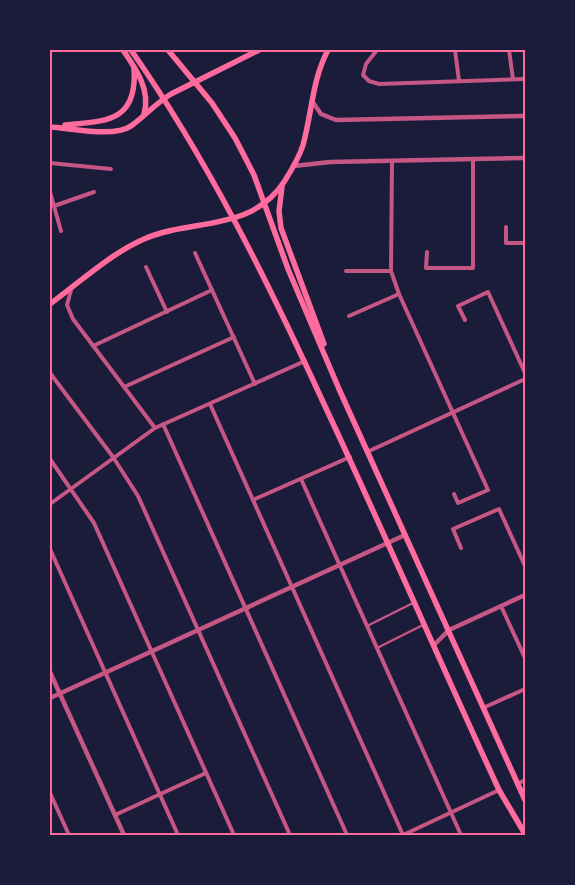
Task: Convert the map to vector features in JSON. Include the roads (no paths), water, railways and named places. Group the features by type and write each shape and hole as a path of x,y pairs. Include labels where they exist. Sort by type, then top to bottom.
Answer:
{"main road":[{"path":"123,50 134,67 147,95 144,115"},
{"path":"131,50 204,166 266,282 350,457 499,790 525,834"},
{"path":"168,50 208,98 244,154 264,199 288,269 339,389 525,800"},
{"path":"50,126 112,132 130,127 159,101 195,80 259,50"},
{"path":"50,304 116,255 142,240 159,233 211,225 240,217 269,200 294,166 304,140 311,99 319,71 328,50"},
{"path":"50,126 99,122 118,116 131,94 134,67"},
{"path":"283,183 279,211 283,234 304,287 339,389"}],"street":[{"path":"377,50 366,64 363,76 369,81 385,84 525,79"},
{"path":"455,50 459,81"},
{"path":"509,50 513,79"},
{"path":"311,99 321,114 336,120 525,116"},
{"path":"294,166 311,162 525,158"},
{"path":"427,252 426,268 473,268 473,159"},
{"path":"392,161 392,271 399,294 488,490 458,503 454,494"},
{"path":"50,163 111,169"},
{"path":"50,192 61,231"},
{"path":"54,206 94,192"},
{"path":"506,227 506,243 525,243"},
{"path":"195,253 255,384"},
{"path":"146,267 167,312"},
{"path":"346,271 392,271"},
{"path":"71,288 67,302 69,312 155,428"},
{"path":"93,346 212,290"},
{"path":"464,320 458,306 488,292 525,373"},
{"path":"349,316 399,294"},
{"path":"124,387 234,337"},
{"path":"50,504 155,428 305,361"},
{"path":"50,373 113,457 140,501 290,835"},
{"path":"367,452 525,379"},
{"path":"210,404 255,499 403,835 499,790"},
{"path":"163,424 347,835"},
{"path":"255,499 350,457"},
{"path":"50,459 72,488 94,523 234,835"},
{"path":"301,479 461,835"},
{"path":"461,548 453,529 499,509 525,566"},
{"path":"50,698 294,588 405,535"},
{"path":"50,549 178,835"},
{"path":"434,644 449,630 525,595"},
{"path":"367,626 415,602"},
{"path":"501,606 525,658"},
{"path":"377,648 425,624"},
{"path":"50,672 124,835"},
{"path":"483,708 525,689"},
{"path":"115,815 206,773"},
{"path":"517,784 525,780"},
{"path":"50,794 69,835"}]}
